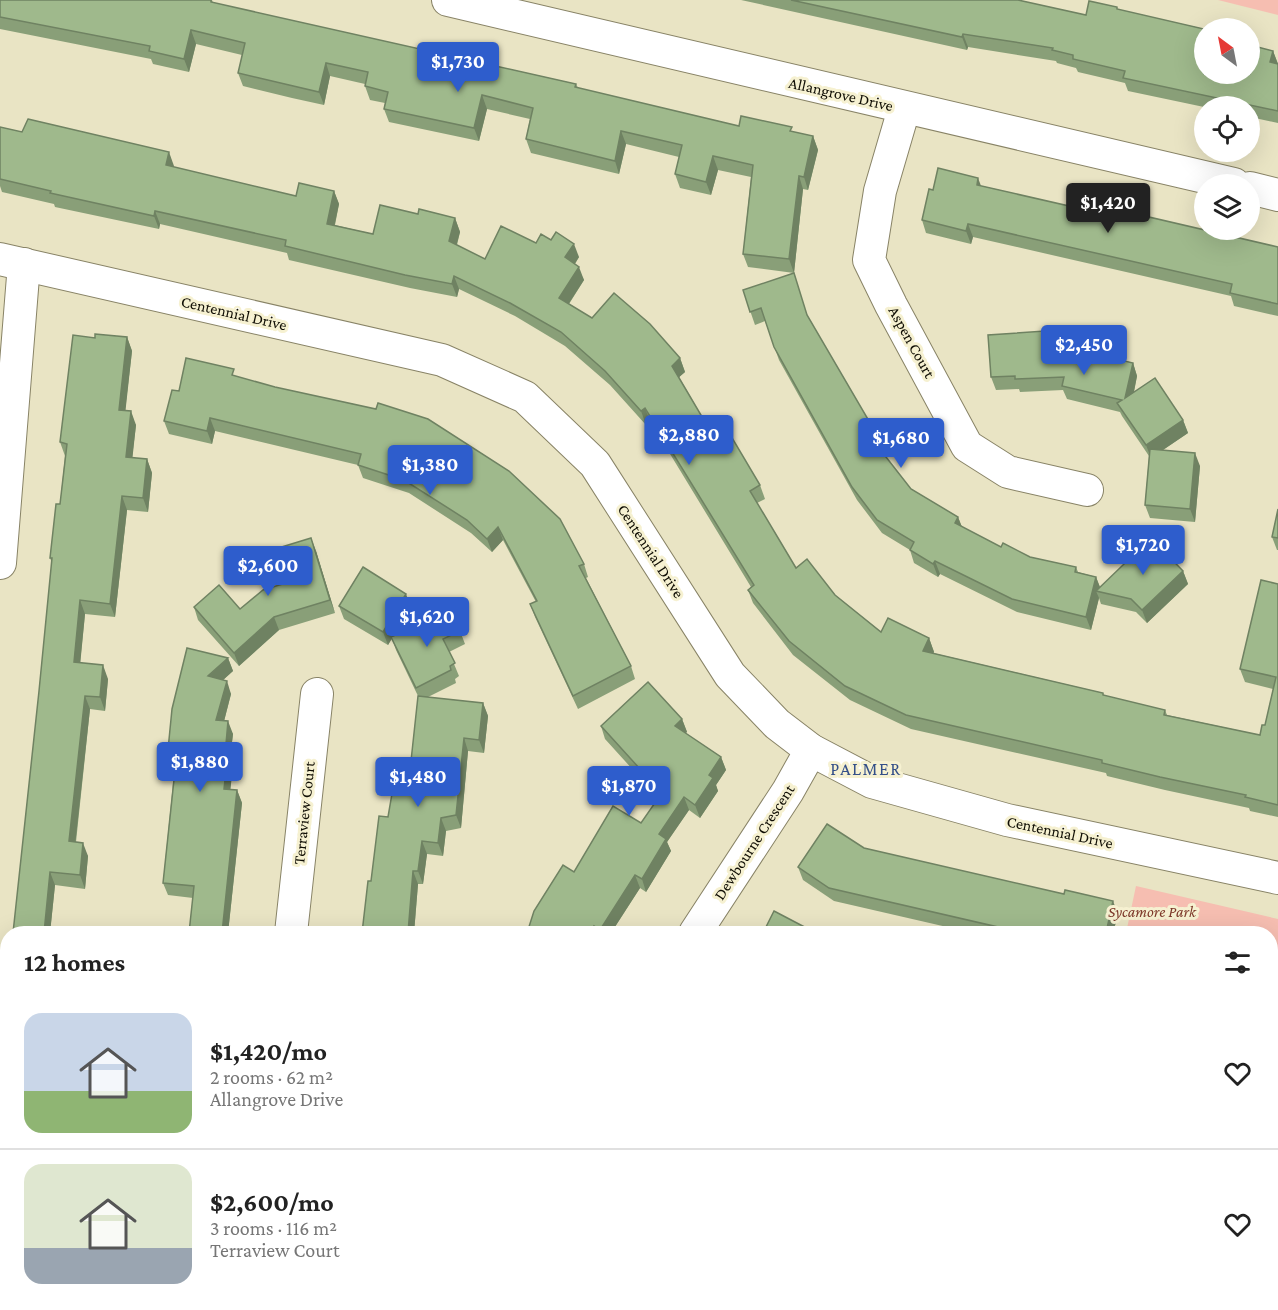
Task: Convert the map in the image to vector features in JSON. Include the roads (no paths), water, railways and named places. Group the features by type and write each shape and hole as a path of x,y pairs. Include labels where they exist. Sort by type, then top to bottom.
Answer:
{"street":[{"name":"Allangrove Drive","path":"448,0 904,109 1194,175"},
{"name":"Aspen Court","path":"904,109 880,191 869,260 967,446 1008,472 1087,490"},
{"path":"1260,190 1278,195"},
{"path":"0,563 12,262"},
{"name":"Centennial Drive","path":"12,262 442,360 525,397 595,464 730,675 777,724 811,750 872,782 1007,820 1278,878"},
{"name":"Terraview Court","path":"292,926 317,694"},
{"name":"Dewbourne Crescent","path":"700,926 788,791 811,750"}],"district":[{"name":"PALMER","path":"866,769"}],"park label":[{"name":"Sycamore Park","path":"1152,911"}]}
